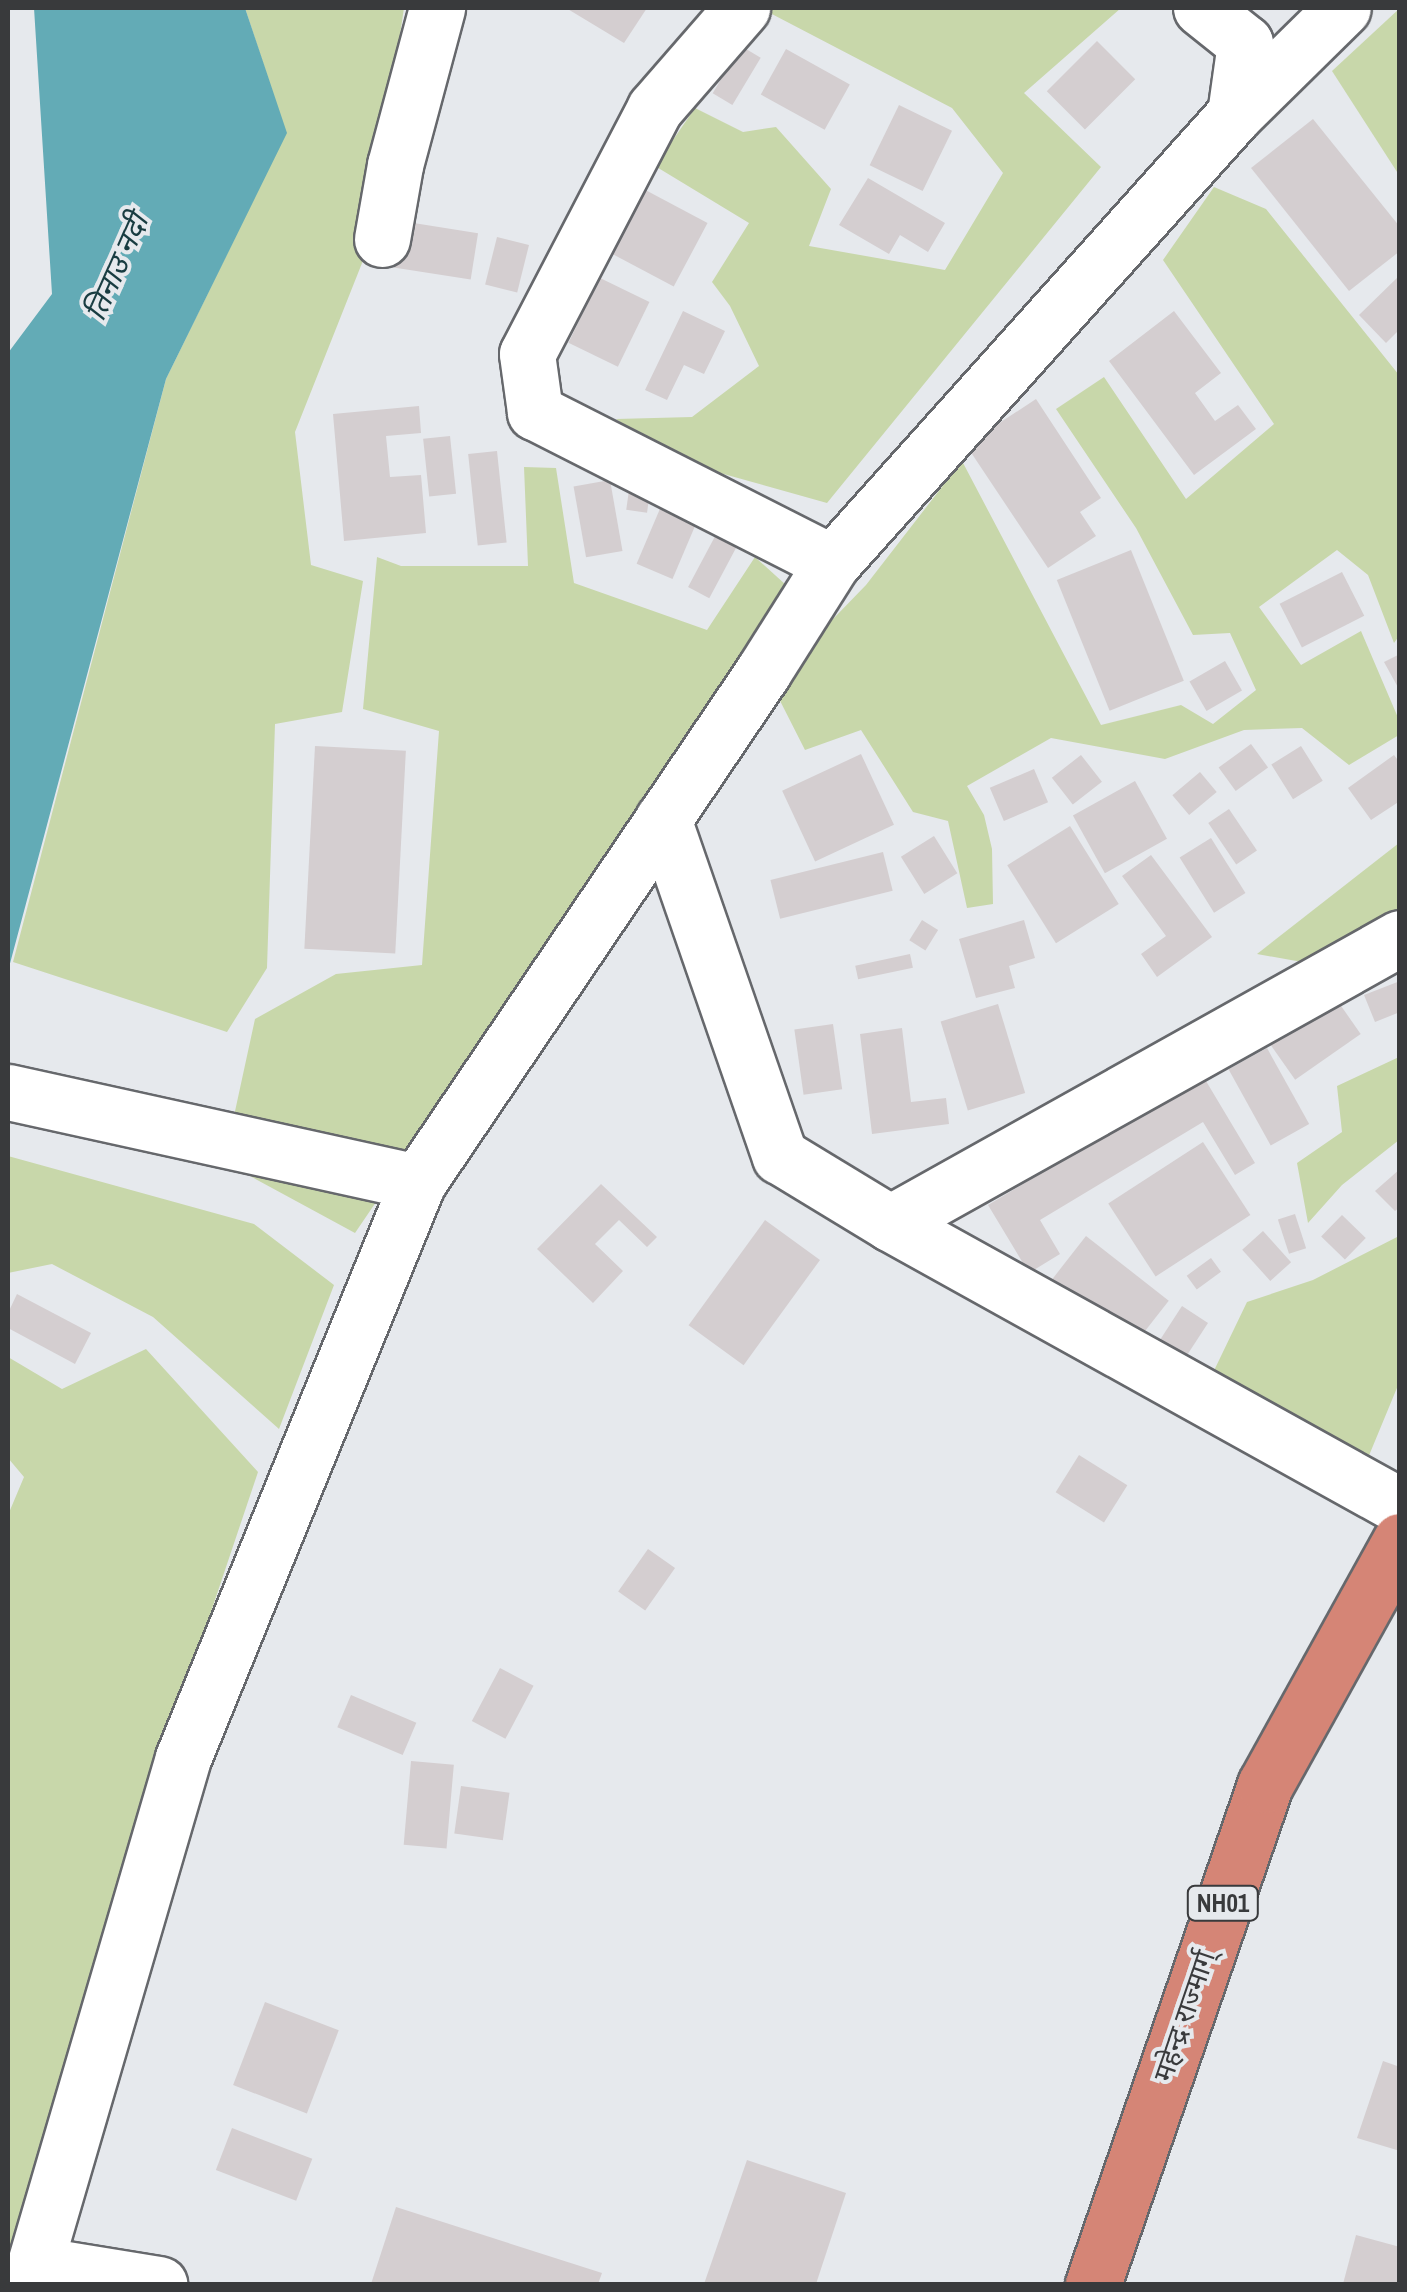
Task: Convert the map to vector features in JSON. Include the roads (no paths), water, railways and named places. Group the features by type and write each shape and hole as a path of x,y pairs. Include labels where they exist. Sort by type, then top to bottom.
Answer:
{"highway":[{"name":"महेन्द्र राज्मार्ग्","path":"1093,2284 1265,1786 1400,1540"}],"street":[{"path":"382,239 395,164 437,8"},
{"path":"742,8 655,108 527,354 536,412 832,563"},
{"path":"1201,8 1245,43 1235,114"},
{"path":"159,2284 32,2274 183,1758 418,1182 832,563 1235,114 1344,8"},
{"path":"664,819 780,1156 890,1223 1400,1506"},
{"path":"890,1223 1400,938"},
{"path":"8,1092 418,1182"}],"water":[{"name":"तिनाउ नदी","path":"34,8 245,8 287,133 166,379 8,971 8,353 52,294"}]}
